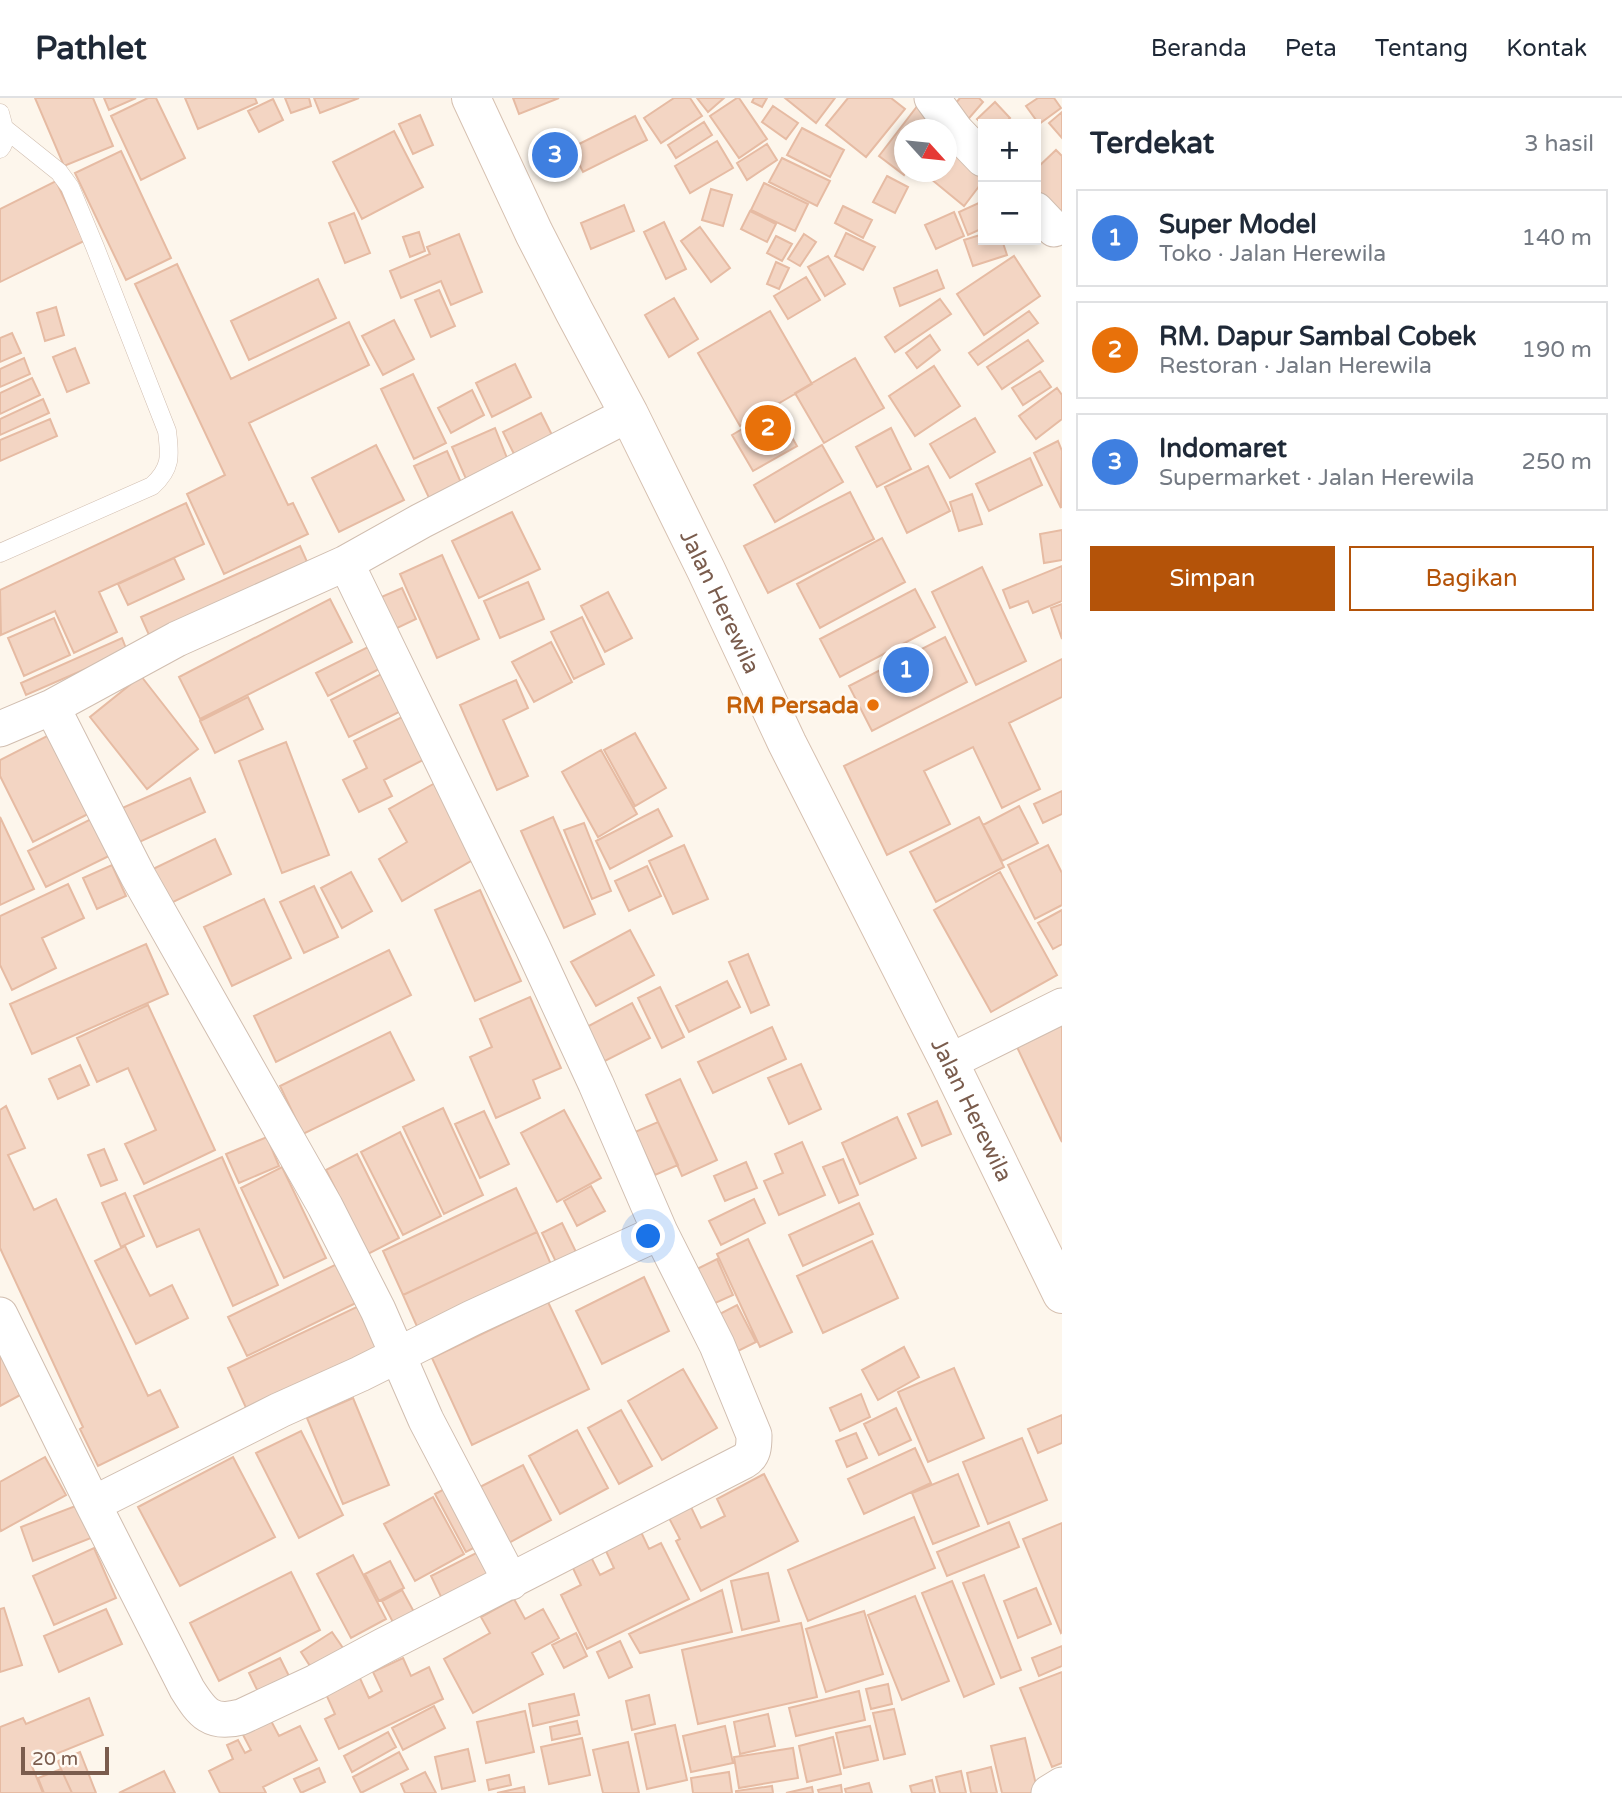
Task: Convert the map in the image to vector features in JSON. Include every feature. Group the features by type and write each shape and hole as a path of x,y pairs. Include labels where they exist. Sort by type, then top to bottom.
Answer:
{"main road":[{"name":"Jalan Herewila","path":"471,98 534,233 629,414 788,743 949,1062 1062,1294"}],"street":[{"path":"932,98 956,131 978,154"},
{"path":"0,729 52,706 177,639 346,563 421,521 629,414"},
{"path":"0,1315 187,1689 199,1708 219,1720 241,1717 316,1682 750,1456 754,1447 754,1435 716,1345 660,1232 538,958 346,563"},
{"path":"52,706 138,876 325,1206 378,1310 426,1420 510,1582"},
{"path":"949,1062 1062,1006"},
{"path":"93,1504 279,1410 660,1232"},
{"path":"1049,1793 1062,1785"}],"lane":[{"path":"0,149 4,144 2,121"},
{"path":"0,553 152,486 161,478 167,467 170,453 167,431 70,187 60,172 2,121"}],"building":[{"path":"35,98 93,98 113,146 64,166"},
{"path":"104,98 136,98 109,110"},
{"path":"148,98 156,98 185,158 141,180 111,116"},
{"path":"185,98 255,98 257,103 198,129"},
{"path":"285,98 309,98 311,106 291,113"},
{"path":"314,98 359,98 320,113"},
{"path":"513,98 559,98 519,114"},
{"path":"674,98 690,98 702,116 661,143 644,118"},
{"path":"697,98 724,98 708,112"},
{"path":"737,98 767,139 739,158 710,116"},
{"path":"754,98 767,98 762,107 752,102"},
{"path":"785,98 835,98 816,123"},
{"path":"848,98 891,98 905,109 894,119 866,157 826,125"},
{"path":"960,98 979,98 983,102 964,124 950,110"},
{"path":"1038,98 1054,98 1061,108 1041,123 1041,119 1035,119 1026,106"},
{"path":"273,99 283,120 259,132 248,111"},
{"path":"995,102 1010,118 978,120"},
{"path":"918,105 929,119 907,119"},
{"path":"773,106 798,123 786,139 762,122"},
{"path":"1062,112 1062,138 1049,123"},
{"path":"420,115 433,145 413,154 399,124"},
{"path":"635,116 647,140 583,172 571,148"},
{"path":"704,122 712,135 676,158 668,145"},
{"path":"802,128 844,150 830,177 787,155"},
{"path":"394,131 423,187 362,219 333,162"},
{"path":"894,136 894,167 879,156"},
{"path":"717,141 733,168 690,193 675,166"},
{"path":"767,144 777,160 747,180 737,163"},
{"path":"1056,150 1062,156 1062,216 1041,193 1041,164"},
{"path":"121,151 171,258 126,280 75,173"},
{"path":"957,155 978,172 978,188 964,206 935,182 957,182"},
{"path":"782,158 830,181 817,206 769,182"},
{"path":"887,176 908,187 895,213 873,202"},
{"path":"56,181 84,241 0,282 0,209"},
{"path":"764,183 808,204 795,231 751,210"},
{"path":"711,189 732,195 723,226 702,220"},
{"path":"978,203 978,230 968,235 959,212"},
{"path":"624,205 634,231 591,249 581,223"},
{"path":"843,206 872,220 863,238 835,223"},
{"path":"750,211 776,224 767,242 741,229"},
{"path":"954,212 964,236 936,249 925,225"},
{"path":"354,213 370,253 345,263 329,223"},
{"path":"664,222 686,269 666,279 644,232"},
{"path":"700,227 730,268 711,282 681,241"},
{"path":"419,232 425,251 410,257 403,237"},
{"path":"846,233 875,247 863,270 835,256"},
{"path":"459,234 482,292 451,305 441,281 401,298 390,271 430,254 427,247"},
{"path":"804,234 816,242 800,266 788,259"},
{"path":"776,236 792,244 782,261 767,253"},
{"path":"978,236 978,245 1004,245 1007,255 973,266 964,240"},
{"path":"828,256 845,284 825,296 808,267"},
{"path":"1014,256 1040,296 984,335 957,294"},
{"path":"776,262 789,268 779,289 767,284"},
{"path":"177,264 231,379 349,322 369,365 249,423 288,505 293,503 308,534 224,574 187,494 225,475 135,284"},
{"path":"937,270 944,288 900,306 894,288"},
{"path":"806,277 820,300 788,319 774,296"},
{"path":"318,279 336,318 249,360 231,321"},
{"path":"439,290 455,326 431,337 415,300"},
{"path":"674,298 698,339 669,357 645,315"},
{"path":"940,299 951,314 895,352 885,337"},
{"path":"56,307 64,335 45,341 37,313"},
{"path":"770,311 812,384 740,426 698,353"},
{"path":"1029,311 1038,323 978,365 969,353"},
{"path":"394,320 414,359 383,375 362,336"},
{"path":"12,333 21,353 0,362 0,338"},
{"path":"930,335 940,350 917,368 906,353"},
{"path":"1028,340 1043,361 1002,389 987,367"},
{"path":"75,348 89,383 67,392 53,357"},
{"path":"24,358 30,374 0,387 0,369"},
{"path":"855,358 884,408 824,443 795,393"},
{"path":"515,364 531,397 492,417 476,383"},
{"path":"934,366 960,406 915,436 889,396"},
{"path":"1040,371 1051,387 1023,405 1012,388"},
{"path":"413,374 446,443 414,459 381,389"},
{"path":"32,378 40,395 0,414 0,393"},
{"path":"1057,388 1062,395 1062,419 1036,439 1019,416"},
{"path":"472,390 484,415 451,433 438,408"},
{"path":"43,399 49,413 0,435 0,419"},
{"path":"776,409 797,446 753,471 732,435"},
{"path":"541,413 556,443 518,462 503,432"},
{"path":"975,418 995,452 950,478 930,444"},
{"path":"50,419 57,436 0,461 0,440"},
{"path":"495,428 509,463 467,481 452,447"},
{"path":"891,428 911,469 877,487 856,447"},
{"path":"1058,441 1062,451 1061,508 1034,453"},
{"path":"376,445 404,500 339,532 312,478"},
{"path":"822,445 843,482 775,522 754,485"},
{"path":"447,451 463,487 431,502 414,466"},
{"path":"1030,458 1042,485 989,511 976,484"},
{"path":"928,466 950,511 907,533 885,487"},
{"path":"850,492 874,539 768,593 744,546"},
{"path":"972,494 982,524 959,531 950,502"},
{"path":"186,503 204,544 99,592 117,632 74,653 55,611 1,635 0,590"},
{"path":"512,512 540,569 479,598 452,541"},
{"path":"1062,530 1062,560 1044,563 1040,534"},
{"path":"882,538 905,582 820,628 797,584"},
{"path":"300,546 308,564 149,635 141,617"},
{"path":"442,555 479,639 437,658 400,574"},
{"path":"174,558 184,579 128,605 118,584"},
{"path":"1062,566 1062,601 1033,613 1028,601 1010,608 1003,590"},
{"path":"982,567 1026,661 976,685 932,592"},
{"path":"528,582 544,619 500,638 484,601"},
{"path":"402,588 416,619 393,630 379,598"},
{"path":"915,589 935,627 840,677 820,639"},
{"path":"608,592 632,638 605,652 581,606"},
{"path":"330,599 352,642 200,719 179,677"},
{"path":"1062,604 1062,639 1051,608"},
{"path":"582,617 604,664 574,679 551,632"},
{"path":"54,618 70,655 24,676 8,638"},
{"path":"945,637 967,682 872,731 849,686"},
{"path":"122,638 127,651 26,695 21,683"},
{"path":"551,642 572,682 534,702 512,662"},
{"path":"370,646 381,668 328,696 316,673"},
{"path":"1062,659 1062,697 1009,723 1040,789 1002,808 973,747 924,771 950,824 887,855 844,766"},
{"path":"389,670 407,708 349,737 331,700"},
{"path":"141,676 198,749 147,789 90,717"},
{"path":"516,680 528,708 503,720 528,776 497,790 460,705"},
{"path":"248,697 263,729 215,753 200,721"},
{"path":"406,715 427,758 384,780 392,796 359,812 343,780 367,768 354,741"},
{"path":"635,733 666,788 635,806 604,750"},
{"path":"49,735 88,814 33,842 0,776 0,760"},
{"path":"286,742 329,855 282,873 239,761"},
{"path":"601,750 637,814 598,837 562,772"},
{"path":"190,778 205,812 135,844 120,809"},
{"path":"435,783 476,858 402,901 379,859 407,842 389,809"},
{"path":"1062,791 1062,814 1043,823 1034,804"},
{"path":"1019,806 1038,843 1002,861 983,825"},
{"path":"658,809 672,836 610,869 596,841"},
{"path":"0,817 34,889 0,905"},
{"path":"95,817 113,854 46,887 28,851"},
{"path":"553,817 595,914 564,928 521,831"},
{"path":"979,817 1004,867 936,902 910,852"},
{"path":"584,823 611,891 592,899 564,830"},
{"path":"215,839 231,874 169,904 153,869"},
{"path":"684,845 708,899 673,914 649,861"},
{"path":"1048,845 1062,873 1062,905 1035,919 1008,865"},
{"path":"112,865 126,896 97,909 83,878"},
{"path":"647,866 661,896 629,911 615,881"},
{"path":"351,872 372,911 342,928 321,888"},
{"path":"1000,872 1057,975 991,1012 934,910"},
{"path":"68,884 84,918 42,938 56,968 12,990 0,965 0,916"},
{"path":"314,886 338,937 304,953 280,902"},
{"path":"480,890 521,981 475,1001 435,910"},
{"path":"264,899 291,958 232,986 204,927"},
{"path":"1062,910 1062,944 1053,949 1038,923"},
{"path":"630,930 654,975 596,1006 571,962"},
{"path":"146,944 168,994 32,1054 10,1004"},
{"path":"389,950 411,995 276,1062 254,1016"},
{"path":"748,954 769,1005 751,1013 729,962"},
{"path":"727,981 740,1007 689,1032 676,1006"},
{"path":"660,987 684,1037 662,1048 638,998"},
{"path":"530,997 561,1068 533,1080 540,1098 496,1118 470,1057 492,1047 480,1019"},
{"path":"632,1003 650,1038 601,1063 583,1029"},
{"path":"148,1005 215,1150 144,1184 125,1144 156,1130 128,1068 97,1082 77,1038"},
{"path":"1062,1023 1062,1142 1016,1045"},
{"path":"772,1027 786,1059 713,1093 698,1062"},
{"path":"390,1032 414,1080 303,1134 280,1086"},
{"path":"801,1064 821,1109 789,1124 768,1078"},
{"path":"80,1065 89,1085 58,1099 49,1079"},
{"path":"680,1079 717,1160 682,1176 646,1095"},
{"path":"937,1101 951,1134 922,1146 908,1114"},
{"path":"6,1106 25,1148 8,1155 34,1210 56,1199 148,1396 160,1390 178,1427 98,1466 80,1429 83,1427 0,1248 0,1110"},
{"path":"443,1108 483,1195 444,1214 403,1127"},
{"path":"564,1110 601,1178 557,1202 521,1133"},
{"path":"484,1111 509,1164 480,1178 455,1124"},
{"path":"897,1117 916,1158 860,1184 842,1143"},
{"path":"658,1122 678,1165 655,1175 635,1132"},
{"path":"400,1132 441,1216 403,1235 361,1152"},
{"path":"267,1137 279,1166 239,1183 226,1154"},
{"path":"802,1142 825,1195 779,1215 764,1181 783,1173 775,1154"},
{"path":"104,1149 117,1180 101,1186 88,1155"},
{"path":"357,1154 399,1238 368,1254 326,1170"},
{"path":"222,1157 278,1285 233,1306 199,1229 157,1247 134,1196"},
{"path":"843,1159 858,1195 839,1203 823,1167"},
{"path":"746,1162 757,1188 725,1201 714,1176"},
{"path":"282,1167 326,1258 284,1278 241,1188"},
{"path":"591,1186 605,1211 577,1226 564,1201"},
{"path":"516,1188 537,1232 403,1295 383,1251"},
{"path":"125,1193 144,1236 121,1247 102,1203"},
{"path":"754,1199 765,1223 721,1245 709,1221"},
{"path":"859,1203 873,1234 803,1266 789,1235"},
{"path":"562,1223 577,1254 557,1264 542,1233"},
{"path":"537,1232 553,1269 419,1331 403,1295"},
{"path":"748,1239 792,1332 760,1347 717,1254"},
{"path":"872,1241 898,1298 823,1333 797,1276"},
{"path":"125,1246 150,1296 172,1285 188,1318 136,1344 95,1261"},
{"path":"717,1259 733,1295 713,1304 697,1269"},
{"path":"339,1263 358,1302 247,1356 228,1317"},
{"path":"644,1277 669,1331 602,1364 576,1311"},
{"path":"548,1302 589,1389 472,1445 432,1358"},
{"path":"363,1304 383,1346 247,1410 228,1368"},
{"path":"737,1305 756,1342 730,1355 712,1318"},
{"path":"904,1347 919,1377 878,1400 862,1370"},
{"path":"2,1357 22,1394 0,1406 0,1358"},
{"path":"954,1368 984,1438 928,1462 898,1392"},
{"path":"683,1369 717,1428 662,1460 628,1401"},
{"path":"861,1394 870,1417 840,1431 830,1408"},
{"path":"353,1398 389,1485 343,1504 307,1418"},
{"path":"896,1408 911,1440 879,1455 864,1424"},
{"path":"621,1410 652,1466 619,1484 588,1428"},
{"path":"1062,1415 1062,1443 1038,1453 1028,1429"},
{"path":"577,1430 608,1488 560,1514 529,1456"},
{"path":"301,1431 343,1515 299,1538 256,1453"},
{"path":"856,1433 867,1458 847,1467 836,1441"},
{"path":"1022,1438 1047,1500 988,1524 963,1462"},
{"path":"915,1448 931,1483 864,1514 848,1479"},
{"path":"45,1457 66,1495 1,1531 0,1482"},
{"path":"233,1457 275,1537 180,1586 138,1507"},
{"path":"523,1465 551,1520 505,1545 476,1489"},
{"path":"764,1474 798,1541 701,1591 676,1541 680,1539 669,1518 691,1507 701,1528 725,1516 717,1499"},
{"path":"958,1474 979,1526 933,1544 912,1493"},
{"path":"456,1483 487,1541 466,1552 435,1494"},
{"path":"433,1497 464,1554 415,1581 384,1524"},
{"path":"78,1505 91,1538 33,1561 21,1527"},
{"path":"914,1517 935,1568 808,1621 788,1570"},
{"path":"1009,1522 1019,1547 947,1576 937,1552"},
{"path":"1062,1523 1062,1632 1061,1633 1023,1539"},
{"path":"641,1532 649,1549 661,1543 689,1599 587,1649 561,1595 581,1585 571,1564 590,1555 600,1575 614,1568 605,1549"},
{"path":"488,1547 502,1574 444,1603 431,1576"},
{"path":"94,1548 116,1598 54,1625 33,1576"},
{"path":"353,1555 386,1619 351,1638 317,1574"},
{"path":"390,1561 404,1588 379,1601 365,1574"},
{"path":"291,1572 320,1630 219,1681 190,1623"},
{"path":"768,1573 779,1621 742,1630 731,1581"},
{"path":"984,1575 1021,1670 1001,1678 963,1583"},
{"path":"952,1581 994,1684 964,1697 922,1593"},
{"path":"1036,1588 1051,1624 1018,1638 1004,1601"},
{"path":"402,1590 419,1621 398,1632 382,1601"},
{"path":"722,1590 732,1632 640,1653 629,1634"},
{"path":"915,1596 949,1681 902,1700 868,1615"},
{"path":"514,1599 525,1619 543,1609 559,1638 532,1653 543,1674 473,1713 444,1659 490,1633 481,1617"},
{"path":"4,1608 22,1665 0,1672 0,1609"},
{"path":"106,1609 122,1644 59,1672 44,1636"},
{"path":"864,1611 883,1674 826,1692 806,1629"},
{"path":"801,1623 817,1697 698,1724 682,1650"},
{"path":"332,1632 343,1648 312,1669 301,1652"},
{"path":"576,1633 587,1656 564,1668 552,1645"},
{"path":"620,1641 632,1667 609,1678 597,1652"},
{"path":"1062,1646 1062,1666 1039,1676 1032,1658"},
{"path":"280,1658 291,1680 260,1696 249,1673"},
{"path":"403,1658 411,1676 429,1667 443,1699 339,1749 325,1719 335,1714 325,1692 359,1676 369,1698 382,1691 373,1672"},
{"path":"1062,1672 1062,1763 1052,1767 1020,1688"},
{"path":"888,1684 892,1704 871,1709 866,1689"},
{"path":"859,1691 865,1720 796,1736 789,1708"},
{"path":"574,1694 579,1715 533,1726 529,1704"},
{"path":"649,1695 655,1724 632,1730 626,1701"},
{"path":"89,1698 103,1735 31,1764 43,1793 0,1793 0,1727 23,1718 26,1724"},
{"path":"434,1706 445,1728 403,1750 392,1728"},
{"path":"894,1709 905,1754 884,1759 873,1713"},
{"path":"525,1711 534,1752 486,1763 477,1722"},
{"path":"768,1714 775,1746 740,1754 734,1722"},
{"path":"269,1717 279,1736 300,1726 317,1760 263,1787 266,1793 220,1793 209,1771 233,1759 227,1745 238,1740 245,1753 251,1750 241,1731"},
{"path":"577,1721 580,1734 552,1740 550,1727"},
{"path":"675,1725 687,1780 647,1789 635,1734"},
{"path":"725,1726 733,1763 691,1772 683,1736"},
{"path":"870,1726 878,1760 844,1768 836,1733"},
{"path":"388,1732 396,1747 352,1772 344,1756"},
{"path":"833,1737 841,1774 807,1782 799,1746"},
{"path":"582,1738 590,1775 549,1784 541,1747"},
{"path":"1025,1738 1038,1793 1002,1793 991,1746"},
{"path":"628,1742 639,1793 603,1793 593,1750"},
{"path":"793,1748 798,1778 739,1788 734,1757"},
{"path":"468,1749 475,1781 442,1789 435,1757"},
{"path":"80,1752 96,1793 72,1793 61,1769 58,1761"},
{"path":"399,1752 408,1769 361,1793 353,1777"},
{"path":"991,1767 997,1793 971,1793 967,1773"},
{"path":"319,1768 325,1782 301,1793 294,1779"},
{"path":"61,1769 72,1793 44,1793 38,1778"},
{"path":"164,1771 175,1793 119,1793"},
{"path":"961,1771 966,1793 940,1793 936,1777"},
{"path":"425,1772 436,1793 405,1793 401,1784"},
{"path":"729,1772 732,1793 693,1793 691,1778"},
{"path":"509,1775 511,1785 489,1790 487,1780"},
{"path":"932,1780 935,1793 912,1793 910,1786"},
{"path":"869,1783 872,1793 846,1793 845,1789"},
{"path":"841,1785 842,1793 819,1793 818,1790"},
{"path":"772,1786 773,1793 736,1793 736,1791"},
{"path":"524,1787 525,1793 497,1793"},
{"path":"812,1787 813,1793 786,1793"}],"place":[{"name":"Indomaret","path":"555,155"},
{"name":"RM. Dapur Sambal Cobek","path":"768,428"},
{"name":"Super Model","path":"906,670"},
{"name":"RM Persada","path":"873,705"}]}
